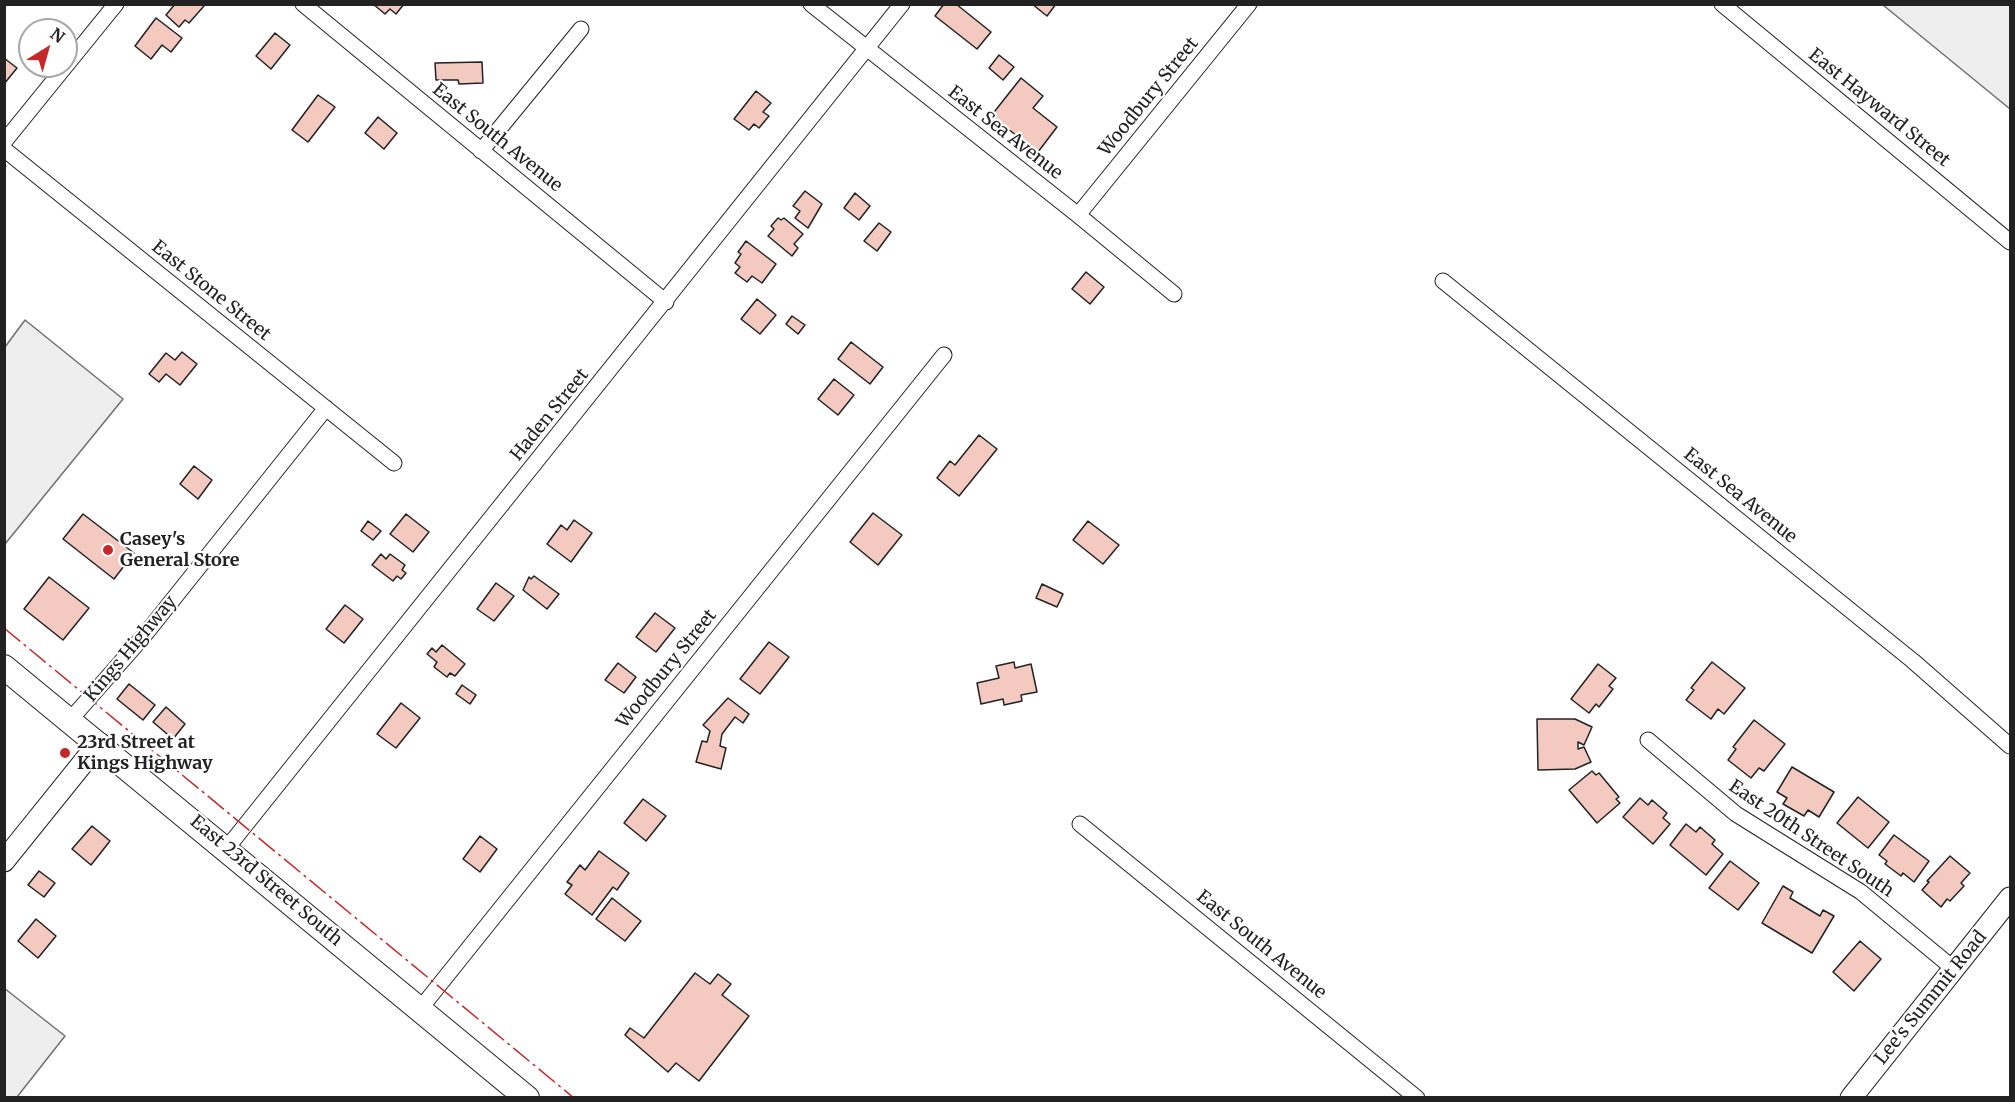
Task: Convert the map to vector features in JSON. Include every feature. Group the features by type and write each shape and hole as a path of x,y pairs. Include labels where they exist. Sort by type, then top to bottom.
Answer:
{"main road":[{"name":"East 23rd Street South","path":"4,667 227,848 527,1098"},
{"path":"4,861 99,743"},
{"name":"Lee's Summit Road","path":"1851,1098 2010,898"}],"street":[{"path":"4,142 116,4"},
{"name":"East South Avenue","path":"303,4 666,302"},
{"name":"East Sea Avenue","path":"811,4 866,50 1078,215 1174,294"},
{"name":"Haden Street","path":"227,848 666,302 902,4"},
{"name":"Woodbury Street","path":"1078,215 1249,4"},
{"name":"East Hayward Street","path":"1722,4 2010,242"},
{"path":"481,151 582,29"},
{"name":"East Stone Street","path":"4,149 394,463"},
{"name":"East Sea Avenue","path":"1443,281 1913,661 2010,746"},
{"name":"Woodbury Street","path":"420,1009 944,355"},
{"name":"Kings Highway","path":"70,720 142,637 326,408"},
{"name":"East 20th Street South","path":"1647,740 1736,814 1861,892 1954,969"},
{"name":"East South Avenue","path":"1080,824 1417,1098"}],"shaded area":[{"path":"1883,5 2010,5 2010,109"},
{"path":"25,320 123,399 5,544 5,347"},
{"path":"4,988 65,1036 17,1097 5,1097"}],"building":[{"path":"175,4 203,4 204,6 189,23 185,20 179,27 166,15"},
{"path":"373,4 404,4 396,14 390,9 385,14"},
{"path":"944,4 956,4 991,32 977,49 935,16"},
{"path":"1032,4 1056,4 1047,16"},
{"path":"156,18 182,38 171,52 162,45 151,59 135,46"},
{"path":"275,33 290,45 271,69 256,56"},
{"path":"999,55 1014,67 1003,80 989,68"},
{"path":"4,58 17,68 4,84"},
{"path":"482,62 483,83 459,84 458,80 436,80 435,63"},
{"path":"1021,78 1043,96 1033,108 1057,127 1038,152 991,116"},
{"path":"756,91 771,103 763,112 769,116 759,128 754,124 749,130 734,119"},
{"path":"318,95 335,107 308,142 292,130"},
{"path":"378,117 397,133 384,149 365,133"},
{"path":"805,191 822,204 808,228 795,218 800,211 793,206"},
{"path":"855,193 870,206 859,220 844,208"},
{"path":"778,218 781,220 784,218 803,234 794,244 798,248 792,256 768,236 774,229 771,226"},
{"path":"879,223 891,232 877,251 864,241"},
{"path":"746,241 776,264 762,283 752,276 747,282 735,273 740,267 735,263 741,254 738,252"},
{"path":"1086,272 1104,287 1090,304 1072,289"},
{"path":"757,299 776,315 760,334 741,319"},
{"path":"792,316 805,325 798,334 786,324"},
{"path":"851,342 883,367 870,384 838,359"},
{"path":"182,352 197,364 180,385 166,374 159,382 149,374 166,353 175,360"},
{"path":"834,379 854,395 838,415 818,399"},
{"path":"979,435 997,449 959,496 937,478 950,461 955,465"},
{"path":"194,466 212,480 198,499 180,484"},
{"path":"873,513 902,535 878,565 850,542"},
{"path":"83,514 134,553 114,579 63,539"},
{"path":"406,514 429,532 413,552 390,534"},
{"path":"574,520 592,533 571,562 547,544 561,525 567,530"},
{"path":"368,521 381,531 373,540 361,531"},
{"path":"1088,521 1119,545 1103,564 1073,540"},
{"path":"381,554 386,559 390,554 405,565 402,570 406,573 401,579 397,576 393,581 372,565"},
{"path":"534,576 559,594 547,609 523,590 529,577 531,579"},
{"path":"49,577 89,608 63,640 24,609"},
{"path":"496,583 514,596 494,621 477,609"},
{"path":"1042,584 1063,594 1057,607 1036,598"},
{"path":"345,605 363,619 344,643 326,629"},
{"path":"655,613 675,628 656,652 636,637"},
{"path":"769,642 789,657 760,694 740,679"},
{"path":"442,645 465,664 455,676 450,673 447,677 434,667 437,662 427,654 432,648 436,652"},
{"path":"1014,662 1015,668 1031,664 1037,692 1021,695 1022,701 1004,705 1003,699 981,704 977,683 999,678 996,666"},
{"path":"1712,662 1745,688 1724,714 1718,709 1711,719 1686,700 1694,690 1691,688"},
{"path":"618,663 636,677 624,693 605,680"},
{"path":"1598,664 1616,678 1609,686 1613,689 1599,707 1596,704 1589,713 1571,699"},
{"path":"129,684 155,705 143,720 117,699"},
{"path":"462,685 476,695 470,704 456,694"},
{"path":"728,698 749,714 743,723 735,717 722,734 720,746 726,748 721,769 696,762 702,741 707,742 710,731 703,725"},
{"path":"401,703 420,718 396,748 377,734"},
{"path":"166,707 185,724 173,739 153,722"},
{"path":"1537,719 1575,719 1592,727 1584,745 1578,742 1578,749 1584,747 1591,762 1575,769 1538,770"},
{"path":"1754,720 1785,744 1764,771 1759,768 1751,778 1728,760 1736,749 1733,747"},
{"path":"1792,767 1834,792 1819,817 1808,810 1804,816 1783,804 1787,798 1777,792"},
{"path":"1592,771 1596,775 1599,773 1619,797 1616,799 1620,803 1597,823 1569,790"},
{"path":"1858,797 1889,822 1868,848 1837,823"},
{"path":"1640,798 1648,805 1652,800 1667,813 1663,818 1670,824 1653,844 1623,817"},
{"path":"643,799 666,816 646,841 624,823"},
{"path":"1686,824 1696,832 1700,827 1715,840 1712,844 1723,854 1706,875 1670,845"},
{"path":"92,826 110,841 91,865 72,849"},
{"path":"1894,835 1929,861 1914,882 1903,873 1901,876 1885,864 1887,861 1879,855"},
{"path":"480,836 497,849 480,872 463,859"},
{"path":"599,851 629,873 617,890 613,887 592,915 565,894 572,885 567,882 580,865 585,870"},
{"path":"1950,856 1970,873 1961,883 1964,886 1950,901 1947,899 1941,907 1922,890 1929,882 1927,881"},
{"path":"1730,861 1759,883 1738,910 1709,888"},
{"path":"39,871 55,883 44,897 28,885"},
{"path":"1783,886 1793,892 1790,898 1820,916 1823,910 1834,916 1812,953 1762,923"},
{"path":"612,898 641,921 625,941 596,919"},
{"path":"36,919 56,936 38,958 18,941"},
{"path":"1860,941 1881,959 1854,991 1833,972"},
{"path":"695,973 710,984 718,974 731,984 722,995 749,1016 699,1081 676,1063 668,1072 625,1035 630,1028 644,1038"}],"power":[{"path":"4,628 574,1098"}],"place":[{"name":"Casey's General Store","path":"108,550"},
{"name":"23rd Street at Kings Highway","path":"65,753"}]}
